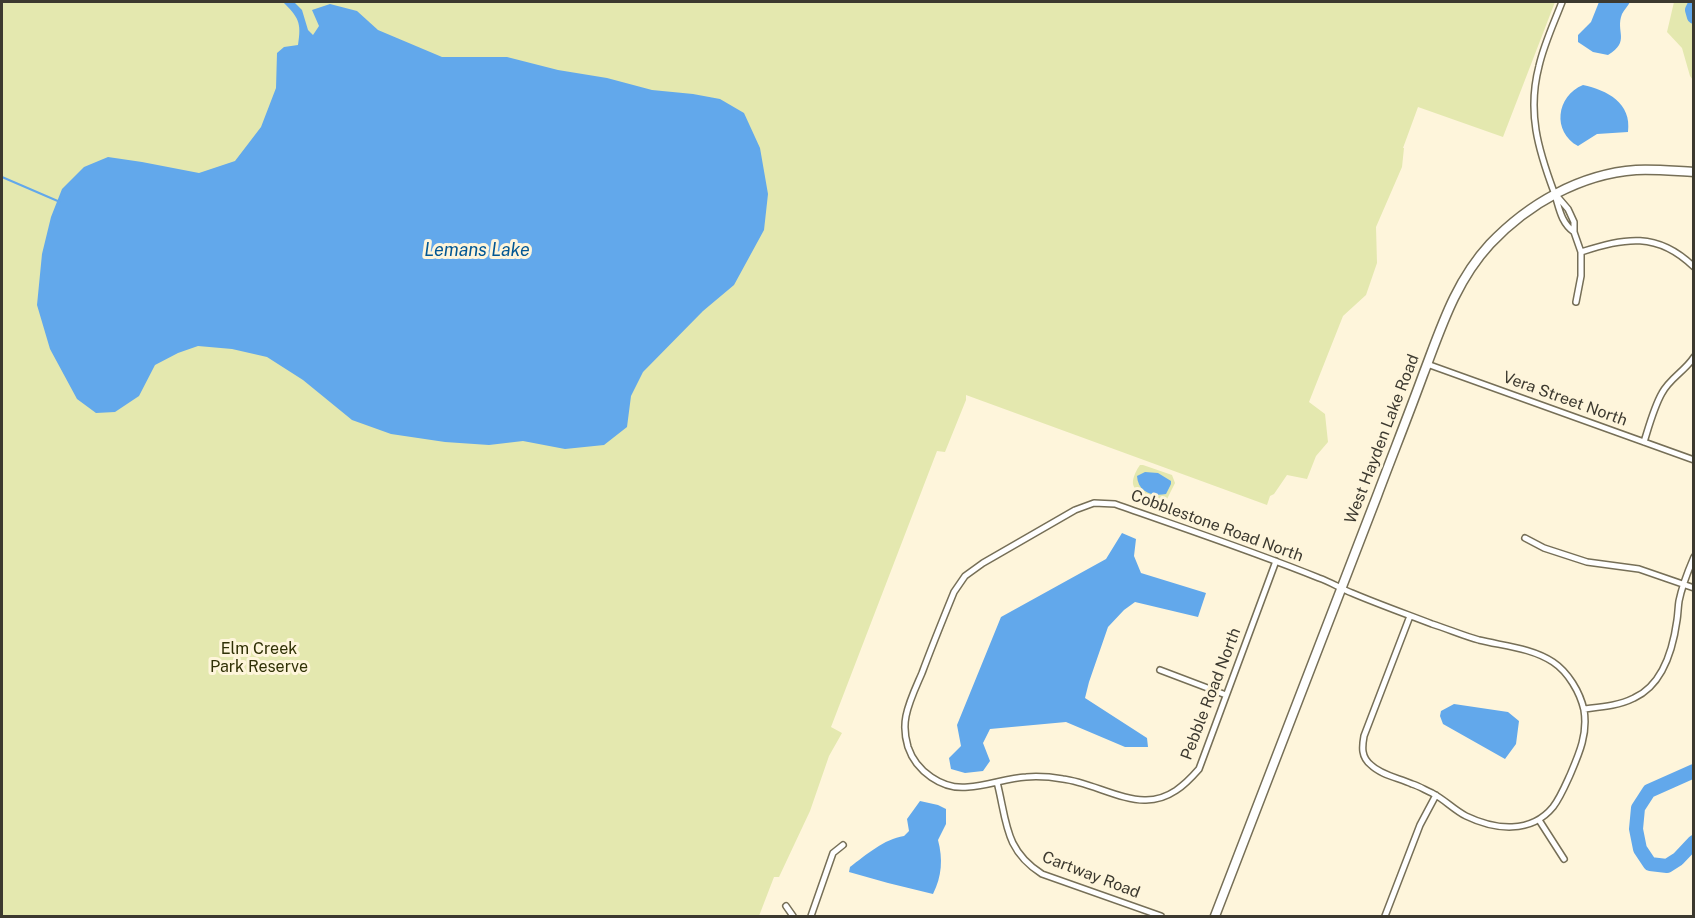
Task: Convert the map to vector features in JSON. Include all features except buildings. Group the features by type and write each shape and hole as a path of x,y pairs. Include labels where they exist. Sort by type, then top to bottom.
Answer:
{"main road":[{"name":"West Hayden Lake Road","path":"1215,916 1449,307 1473,264 1509,226 1555,194 1581,182 1613,173 1648,170 1694,172"}],"street":[{"path":"1562,2 1537,76 1534,99 1535,121 1543,162 1560,214 1574,232 1581,252 1581,276 1576,302"},
{"path":"1581,252 1613,242 1640,240 1673,250 1694,267"},
{"path":"1644,442 1663,392 1694,357"},
{"name":"Vera Street North","path":"1427,364 1694,460"},
{"name":"Cobblestone Road North","path":"997,782 967,788 947,785 928,775 915,761 905,738 906,715 911,700 954,592 964,576 1075,510 1094,503 1115,504 1276,561 1410,616 1477,639 1537,653 1553,662 1568,675 1584,709"},
{"path":"1525,538 1544,548 1587,562 1639,569 1694,588"},
{"path":"1410,616 1364,736 1362,750 1370,765 1436,795 1464,815 1484,823 1503,827 1523,826 1539,820 1553,807 1562,792 1581,749 1585,732 1584,709 1622,703 1636,698 1657,679 1669,656 1683,584 1694,557"},
{"name":"Pebble Road North","path":"997,782 1026,777 1049,777 1076,781 1129,798 1147,801 1168,795 1186,784 1199,769 1276,561"},
{"path":"1160,670 1226,695"},
{"name":"Cartway Road","path":"997,782 1008,834 1015,849 1031,868 1042,874 1161,916"},
{"path":"1385,916 1420,825 1436,795"},
{"path":"1539,820 1564,859"},
{"path":"811,916 833,853 843,845"},
{"path":"786,906 793,916"}],"green space":[{"name":"Elm Creek Park Reserve","path":"2,2 1555,2 1503,137 1418,107 1403,148 1402,167 1376,227 1377,263 1366,295 1343,316 1309,402 1325,414 1328,442 1316,456 1307,479 1287,475 1274,494 1270,496 1267,505 966,395 945,452 937,451 831,727 842,733 829,756 810,811 779,877 774,877 759,916 2,916"},
{"path":"1674,2 1693,2 1693,80 1682,48 1667,32"},
{"path":"1140,465 1172,475 1175,483 1167,499 1147,496 1135,488 1133,479"}],"water":[{"name":"Lemans Lake","path":"283,2 294,2 302,10 308,30 313,35 319,26 312,10 330,4 357,11 378,30 442,57 507,57 652,90 720,99 744,113 760,148 768,194 764,230 734,285 703,311 643,372 631,396 627,427 604,445 565,449 523,441 489,445 445,442 391,434 352,420 303,380 267,357 232,349 198,346 155,365 139,396 115,412 96,413 77,399 50,349 37,305 42,254 51,217 62,189 84,167 108,157 199,173 235,161 261,127 276,88 277,53 284,47 298,45 298,20"},
{"path":"1599,2 1630,2 1620,20 1621,41 1608,55 1593,52 1578,42 1578,35 1591,22"},
{"path":"1583,85 1609,94 1622,106 1626,113 1628,132 1597,134 1578,146 1570,140 1561,123 1563,105 1574,90"},
{"path":"1145,472 1158,473 1171,481 1166,494 1156,495 1143,490 1137,476"},
{"path":"1122,533 1136,539 1134,556 1141,573 1206,593 1198,617 1135,602 1108,627 1085,698 1147,738 1148,747 1125,747 1066,722 990,729 983,743 990,761 983,771 965,773 951,769 949,758 961,746 957,725 1001,617 1106,559"},
{"path":"1454,704 1508,712 1519,721 1516,744 1505,759 1443,724 1441,711"},
{"path":"920,801 946,809 946,824 938,840 941,854 940,874 933,894 849,872 850,867 876,848 889,840 904,836 909,831 907,819"}],"waterway":[{"path":"1694,6 1692,10 1694,17"},
{"path":"2,177 60,202"},
{"path":"1694,771 1649,791 1638,808 1636,829 1640,849 1650,864 1667,866 1678,859 1694,842"}]}
